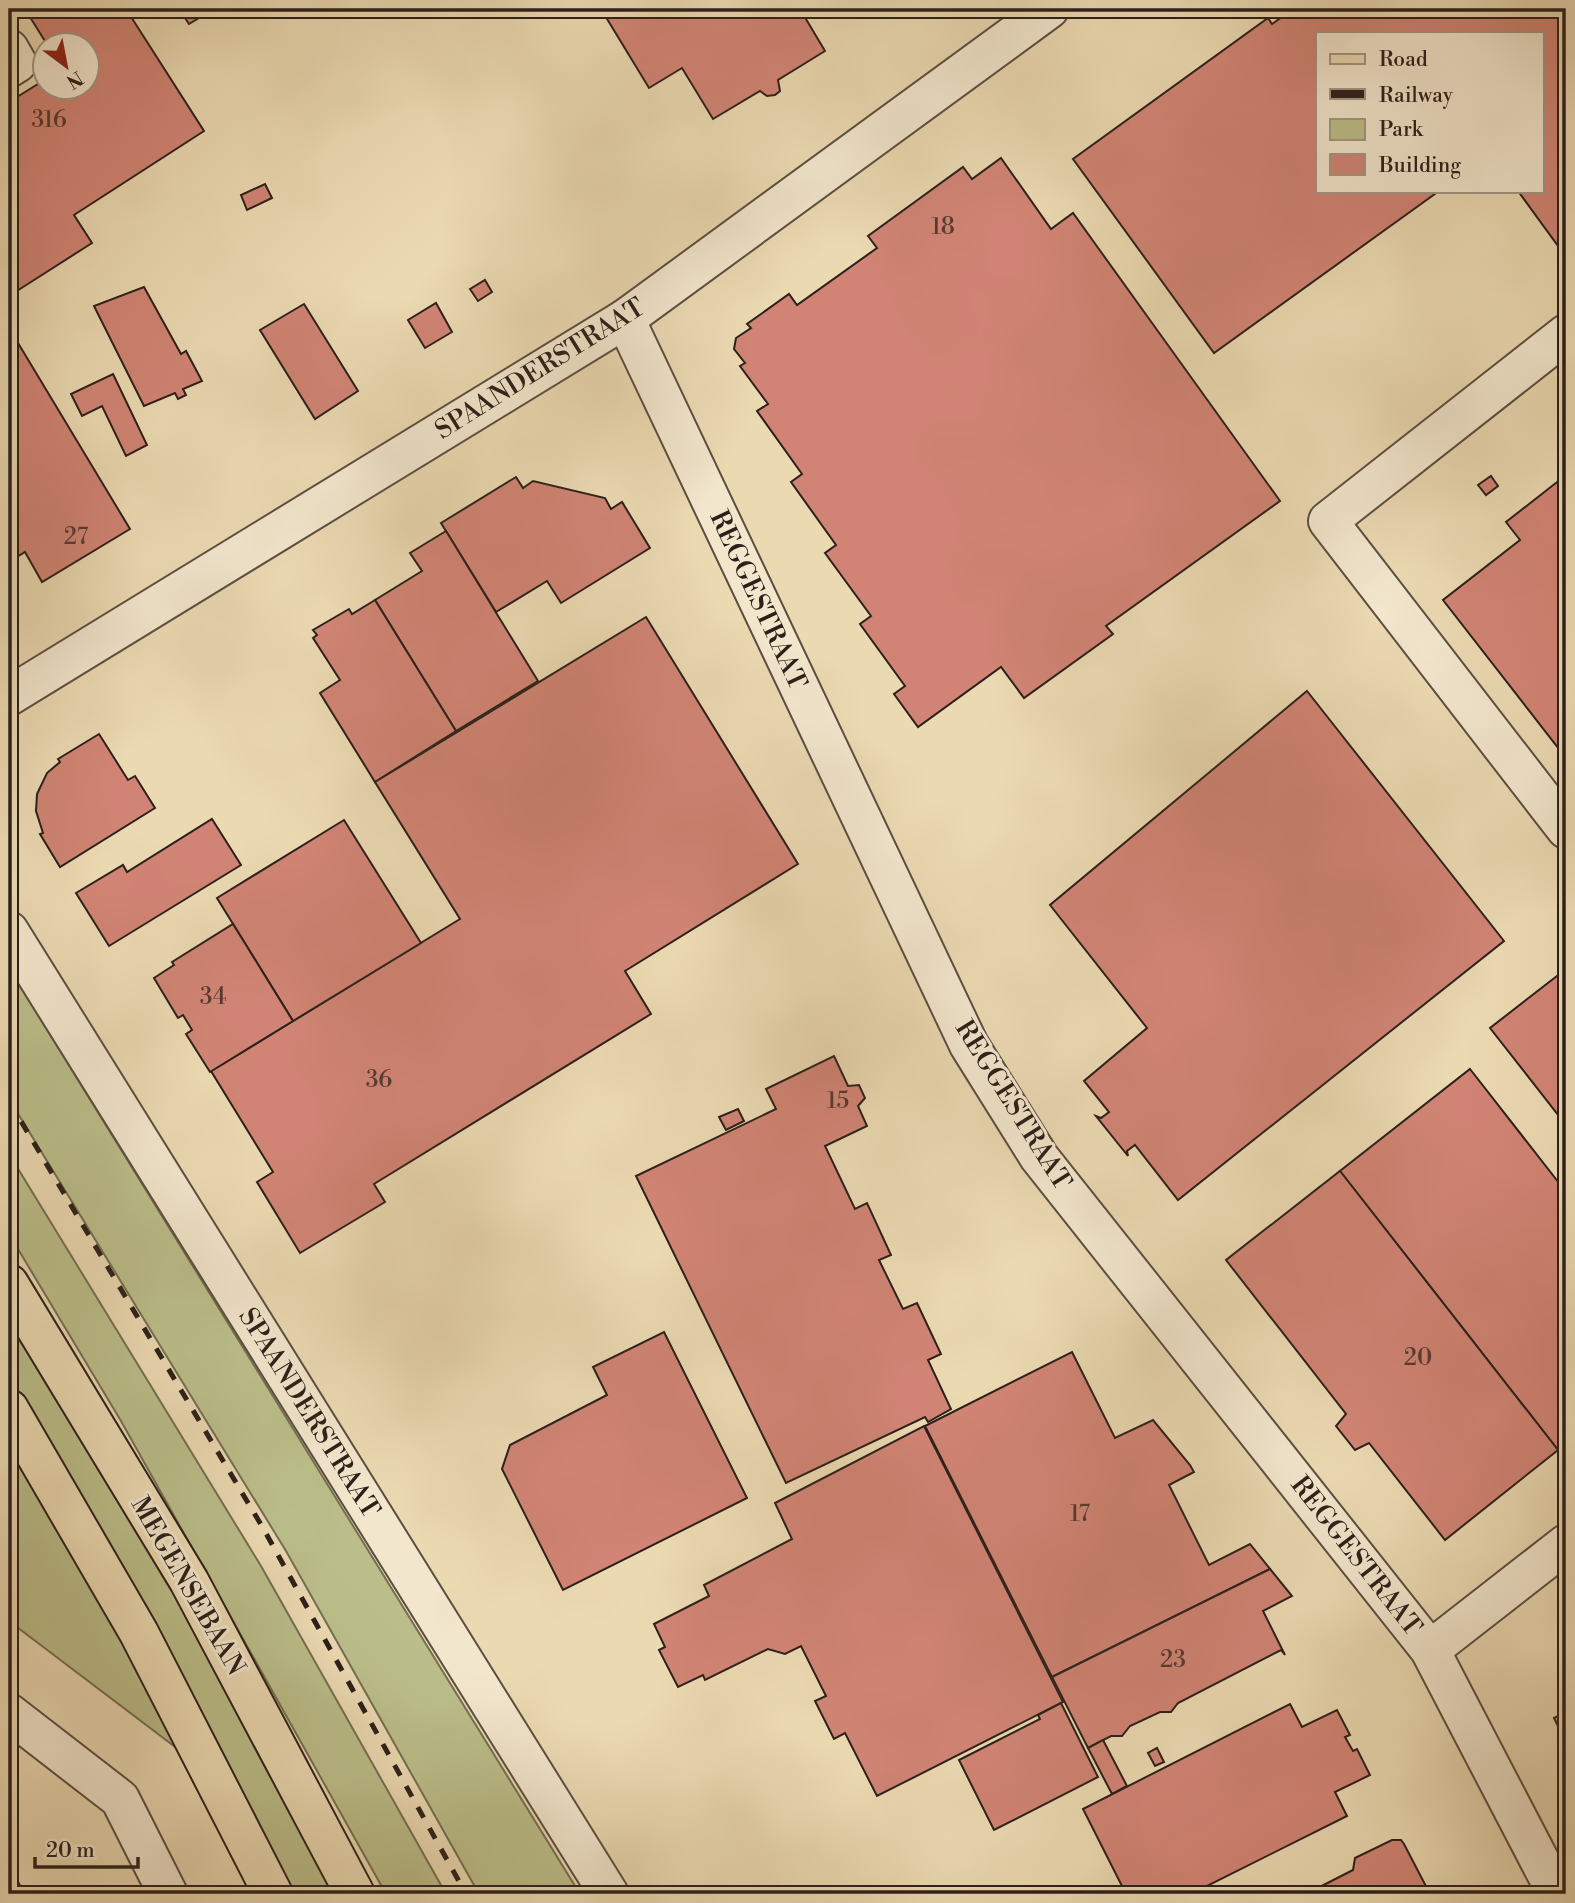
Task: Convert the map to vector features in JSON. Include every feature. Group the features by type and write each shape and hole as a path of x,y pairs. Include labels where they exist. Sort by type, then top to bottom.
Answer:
{"main road":[{"name":"MEGENSEBAAN","path":"9,1284 189,1581 355,1894"},
{"path":"9,1409 139,1633 274,1894"}],"street":[{"name":"SPAANDERSTRAAT","path":"9,696 625,319 1049,9"},
{"path":"9,49 17,63 9,68"},
{"name":"REGGESTRAAT","path":"625,319 969,1045 1039,1157 1430,1650 1557,1894"},
{"path":"1566,334 1328,521 1566,829"},
{"name":"SPAANDERSTRAAT","path":"9,931 609,1894"},
{"path":"1430,1650 1566,1544"},
{"path":"9,1713 120,1799 168,1894"}],"green space":[{"path":"9,968 580,1894 479,1894 286,1551 9,1099"},
{"path":"9,1154 261,1566 446,1894 386,1894 121,1421 9,1234"},
{"path":"9,1313 180,1601 341,1894 283,1894 224,1784 9,1621"}],"building":[{"path":"25,9 126,9 204,131 74,215 92,243 9,296 9,102 32,88 32,102 102,102 102,32 39,32"},
{"path":"179,9 214,9 189,24"},
{"path":"601,9 800,9 825,51 778,80 780,91 775,95 767,96 760,91 713,119 682,68 649,88"},
{"path":"1293,9 1566,9 1566,257 1519,192 1544,192 1544,32 1316,32 1316,192 1438,192 1214,353 1073,159 1268,18 1272,24"},
{"path":"1001,158 1051,229 1073,213 1280,501 1106,626 1113,634 1024,698 1001,667 918,727 894,694 905,686 860,624 871,616 825,553 836,545 791,482 802,474 757,411 768,404 740,366 745,363 734,349 736,338 751,328 747,324 789,294 797,305 877,248 868,236 963,167 972,179"},
{"path":"265,184 272,198 247,210 241,195"},
{"path":"485,280 492,292 478,301 470,289"},
{"path":"144,287 181,354 186,351 202,381 183,389 186,395 178,399 175,393 144,406 94,306"},
{"path":"436,303 452,332 425,348 408,320"},
{"path":"304,304 358,391 315,419 260,330"},
{"path":"12,333 130,529 42,582 25,552 9,562 9,335"},
{"path":"113,374 147,445 126,456 102,406 82,416 71,394"},
{"path":"1566,475 1566,758 1443,600 1520,540 1506,522"},
{"path":"1491,476 1498,486 1486,495 1478,485"},
{"path":"516,477 523,488 533,481 605,498 611,509 622,502 650,548 561,603 547,581 496,612 441,523"},
{"path":"446,531 538,681 456,731 375,600 422,571 410,553"},
{"path":"375,600 456,731 375,782 320,693 340,680 313,638 317,635 313,630 349,609 352,614"},
{"path":"646,617 798,864 625,971 651,1014 374,1184 385,1202 300,1253 257,1182 273,1172 211,1071 460,919 375,782"},
{"path":"1307,691 1504,941 1178,1200 1135,1145 1127,1151 1128,1156 1096,1116 1101,1118 1109,1112 1084,1081 1147,1028 1050,905"},
{"path":"99,734 128,780 135,776 155,808 60,867 40,834 43,833 36,811 37,794 47,773 60,762 58,759"},
{"path":"212,819 241,865 109,946 76,893 123,865 127,872"},
{"path":"344,820 421,943 293,1021 217,898"},
{"path":"233,924 293,1021 210,1072 186,1034 192,1030 183,1015 178,1018 154,978 174,965 172,962"},
{"path":"1566,969 1566,1125 1490,1028"},
{"path":"834,1056 848,1086 859,1085 865,1098 858,1106 867,1126 825,1146 855,1209 867,1203 891,1255 879,1260 903,1309 917,1303 941,1354 928,1360 951,1409 928,1422 925,1417 786,1483 636,1176 776,1109 766,1089"},
{"path":"1470,1069 1566,1192 1566,1444 1558,1450 1340,1171"},
{"path":"738,1109 744,1121 726,1130 719,1117"},
{"path":"1340,1171 1558,1450 1445,1540 1369,1443 1355,1450 1336,1426 1346,1414 1226,1260"},
{"path":"664,1332 747,1498 563,1590 502,1469 510,1445 607,1395 593,1367"},
{"path":"1072,1352 1115,1438 1153,1420 1190,1465 1194,1472 1169,1485 1209,1565 1250,1544 1270,1569 1052,1677 925,1426"},
{"path":"924,1426 1063,1702 877,1796 845,1733 834,1739 815,1701 826,1696 801,1646 785,1654 768,1649 705,1680 703,1675 678,1687 659,1650 665,1647 654,1624 709,1596 704,1585 792,1539 775,1503"},
{"path":"1270,1569 1292,1596 1263,1611 1285,1655 1281,1650 1178,1703 1171,1712 1160,1712 1130,1726 1122,1736 1111,1736 1088,1748 1052,1677"},
{"path":"1061,1703 1098,1777 994,1830 959,1760 1040,1719 1038,1715"},
{"path":"1290,1704 1302,1727 1337,1710 1350,1735 1345,1737 1353,1751 1357,1749 1370,1775 1335,1792 1347,1816 1191,1894 1126,1894 1083,1809"},
{"path":"1566,1712 1566,1743 1554,1718"},
{"path":"1103,1740 1127,1786 1112,1794 1088,1748"},
{"path":"1157,1748 1164,1762 1155,1766 1148,1753"},
{"path":"1392,1840 1401,1840 1404,1844 1430,1894 1306,1894 1353,1870 1355,1858"},
{"path":"9,1863 24,1894 9,1894"}],"railway":[{"path":"9,1101 263,1528 466,1894"}]}
